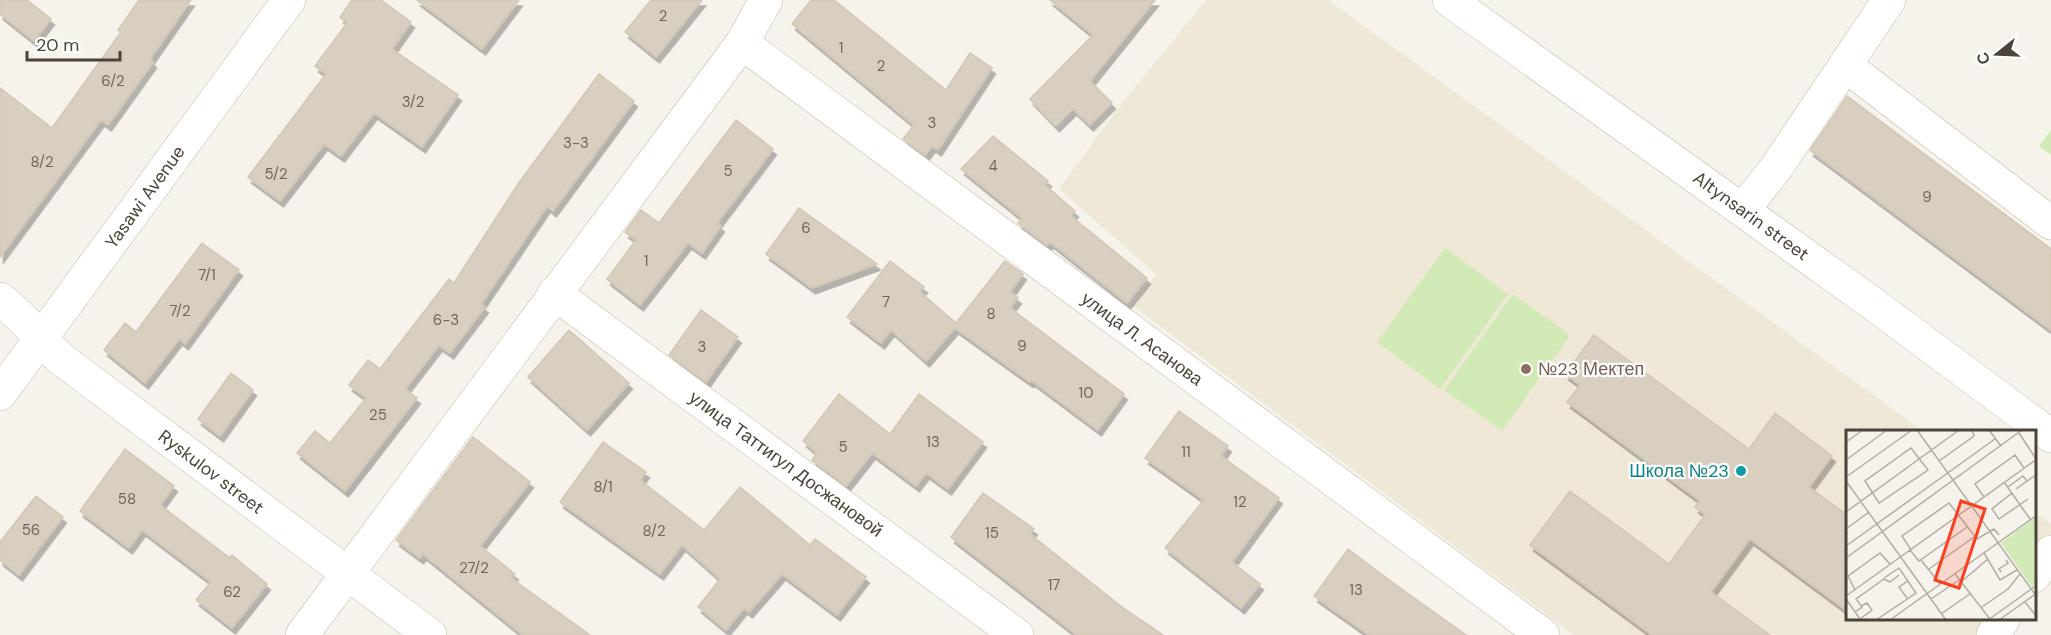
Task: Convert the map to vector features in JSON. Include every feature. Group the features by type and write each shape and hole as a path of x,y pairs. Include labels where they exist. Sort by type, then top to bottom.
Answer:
{"street":[{"name":"Yasawi Avenue","path":"0,394 289,0"},
{"path":"302,635 554,293 742,44 766,0"},
{"name":"Altynsarin street","path":"1449,0 1743,210 2051,436"},
{"path":"1743,210 1776,168 1886,1"},
{"name":"улица Л. Асанова","path":"742,44 1543,635"},
{"path":"1845,65 2051,223"},
{"name":"улица Таттигул Досжановой","path":"554,293 1017,635"},
{"name":"Ryskulov street","path":"0,299 25,319 40,340 61,359 430,635"},
{"path":"2036,573 2051,552"},
{"path":"1993,635 2003,620"}],"shaded area":[{"name":"№23 Мектеп","path":"1206,0 1328,0 1922,430 1846,430 1846,620 1987,620 1976,635 1574,635 1133,306 1156,274 1059,189 1123,102"},
{"path":"2036,513 2051,524 2051,534 2036,555"}],"green space":[{"path":"2051,130 2051,155 2039,146"},
{"path":"1445,248 1508,294 1440,389 1377,342"},
{"path":"1513,294 1570,335 1502,431 1444,390"}],"building":[{"path":"0,0 27,0 51,19 34,41 0,14"},
{"path":"139,0 191,0 150,59 153,62 108,125 101,120 0,257 0,88 52,128 121,32 118,30"},
{"path":"352,0 381,0 411,22 392,49 458,95 422,147 374,113 341,156 324,144 280,201 248,177 326,74 315,66 347,23 340,17"},
{"path":"417,0 519,0 482,49"},
{"path":"651,0 702,0 656,57 625,32"},
{"path":"811,0 834,0 946,90 970,53 992,68 938,150 932,146 925,155 903,139 914,125 792,24"},
{"path":"1050,0 1155,0 1090,81 1112,103 1090,125 1073,109 1056,126 1030,99 1093,35"},
{"path":"599,74 634,101 553,211 547,206 481,304 485,307 450,353 439,345 405,389 417,398 345,491 297,453 315,431 330,443 366,398 349,385 368,360 380,369 449,279 454,283 518,184"},
{"path":"1847,96 2051,249 2051,330 1810,150"},
{"path":"736,120 773,149 717,223 721,226 702,253 688,243 640,305 607,279 636,240 625,232 641,210 659,223"},
{"path":"993,136 1048,181 1045,185 1075,211 1071,216 1147,278 1127,303 1050,242 1047,245 1018,223 1022,218 961,169"},
{"path":"799,208 877,264 812,288 766,254"},
{"path":"202,243 239,270 185,344 179,339 145,383 104,350 125,323 136,332"},
{"path":"890,261 924,287 920,292 956,323 1005,261 1023,274 1010,292 1018,298 1010,308 1124,394 1098,430 955,328 926,361 891,330 881,343 847,317"},
{"path":"701,310 738,337 706,382 669,355"},
{"path":"569,330 629,383 587,430 528,377"},
{"name":"Школа №23","path":"1594,335 1749,449 1775,413 1832,456 1809,487 1846,514 1846,610 1750,539 1711,592 1770,635 1652,635 1530,545 1570,491 1669,564 1705,515 1695,507 1700,501 1567,402 1580,385 1565,374"},
{"path":"231,373 253,390 220,436 198,419"},
{"path":"839,394 890,434 919,394 983,442 948,489 926,473 916,486 872,453 846,486 812,460 817,453 803,441"},
{"path":"1179,411 1228,446 1221,456 1279,498 1232,562 1260,584 1241,608 1165,548 1204,500 1145,458"},
{"path":"473,437 530,482 480,546 515,574 511,578 590,635 523,635 423,554 420,558 396,540"},
{"path":"603,442 646,472 640,480 704,530 740,487 810,545 815,539 866,577 837,615 782,574 749,612 744,608 726,630 698,607 720,579 682,545 660,574 560,502"},
{"path":"125,449 174,486 160,505 230,558 232,555 267,584 232,628 196,600 211,582 142,530 129,548 80,511"},
{"path":"983,493 1034,529 1030,534 1122,607 1163,635 1077,635 951,537"},
{"path":"36,496 63,517 19,575 0,560 0,542"},
{"path":"1348,549 1466,635 1369,635 1314,596"}],"place":[{"name":"№23 Мектеп","path":"1526,369"},
{"name":"Школа №23","path":"1741,471"}]}
